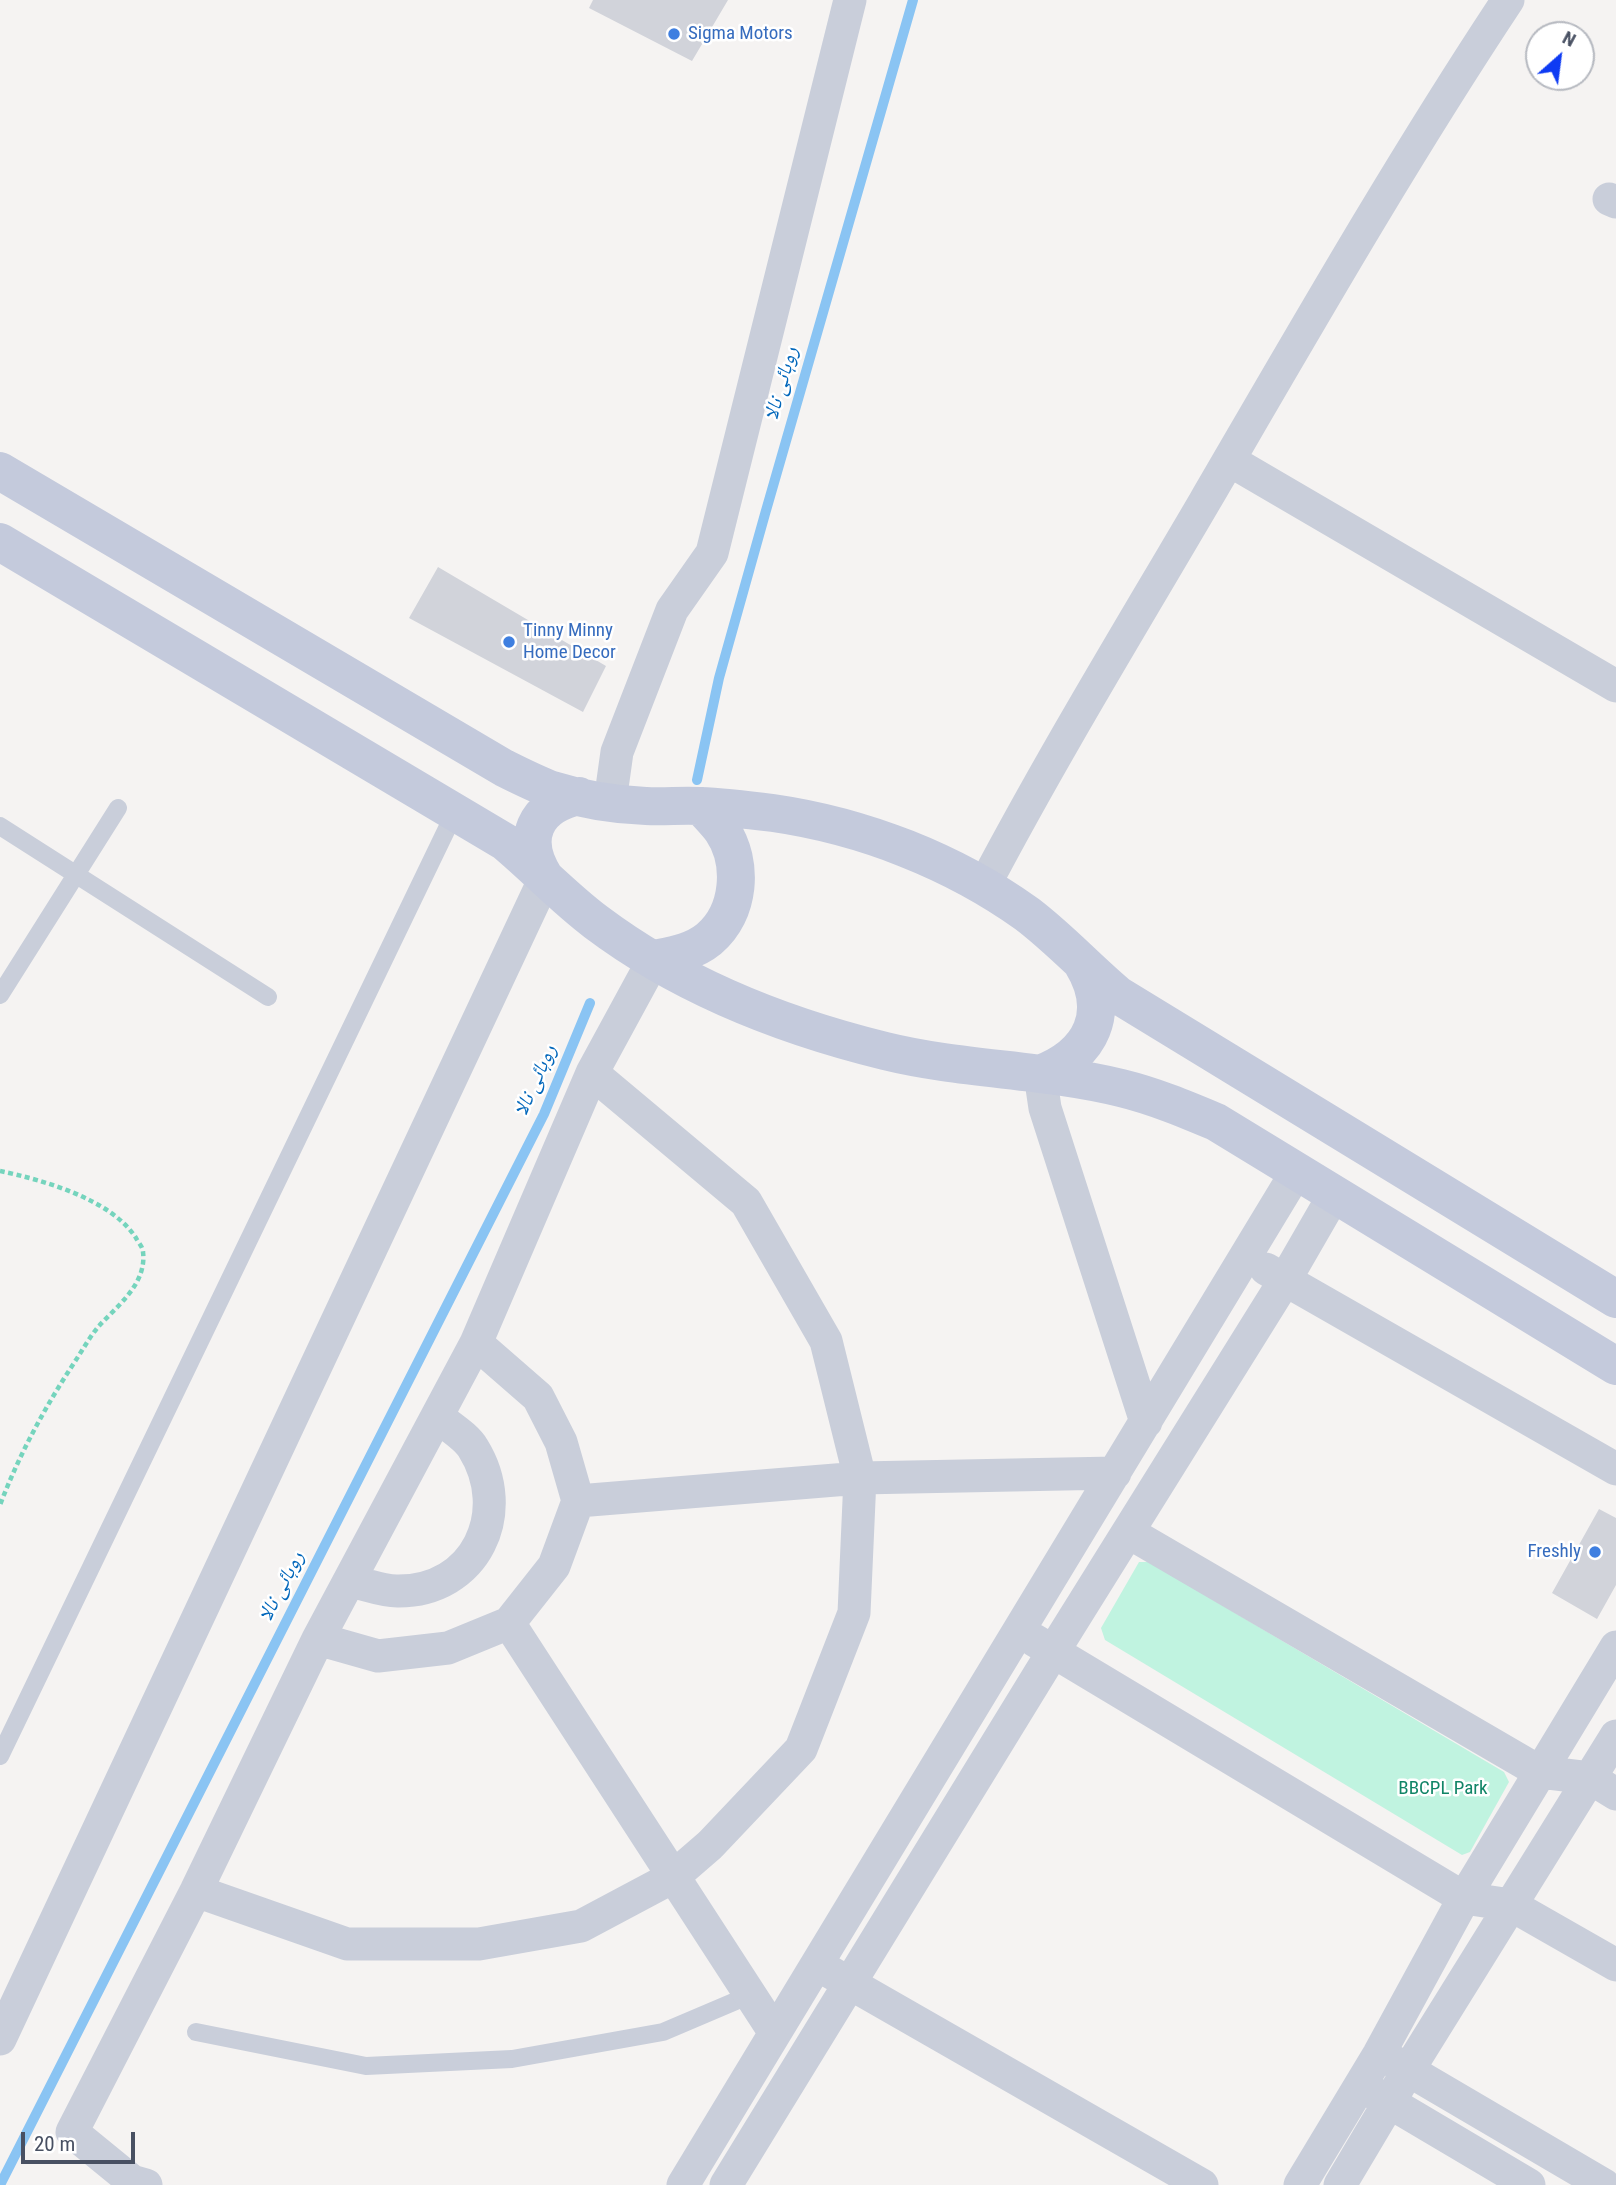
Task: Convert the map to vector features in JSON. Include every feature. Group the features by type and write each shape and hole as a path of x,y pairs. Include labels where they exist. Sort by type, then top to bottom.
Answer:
{"street":[{"path":"595,799 617,752 672,610 712,553 850,0"},
{"path":"984,886 1019,820 1229,460 1443,99 1508,0"},
{"path":"1229,460 1616,686"},
{"path":"0,471 504,768 553,790 645,806 701,806 774,813 827,823 907,849 984,886 1055,936 1118,995 1616,1298"},
{"path":"0,542 505,842 599,924 690,980 797,1026 887,1052 1121,1088 1165,1101 1216,1122 1616,1366"},
{"path":"544,878 535,862 531,844 535,826 546,810 561,800 595,799"},
{"path":"654,959 684,954 709,939 728,916 736,887 734,857 722,831 701,806"},
{"path":"0,2039 544,878"},
{"path":"146,2185 132,2181 72,2132 196,1891 318,1640 476,1343 592,1073 654,959"},
{"path":"1040,1074 1059,1066 1076,1054 1088,1038 1095,1019 1096,999 1091,979 1081,961"},
{"path":"196,1891 347,1944 479,1944 581,1926 673,1877 710,1845 801,1749 854,1613 860,1478 826,1341 746,1202 592,1073"},
{"path":"1040,1074 1045,1108 1146,1422"},
{"path":"683,2185 1297,1171"},
{"path":"726,2185 1285,1280 1334,1195"},
{"path":"1245,1257 1616,1469"},
{"path":"318,1640 378,1656 448,1648 509,1623 554,1566 578,1501 561,1442 538,1397 476,1343"},
{"path":"350,1581 397,1591 430,1586 457,1573 479,1549 489,1519 489,1485 472,1446 437,1416"},
{"path":"578,1501 860,1478 1115,1473"},
{"path":"1128,1532 1540,1772 1603,1786"},
{"path":"509,1623 775,2033"},
{"path":"1019,1631 1464,1898 1511,1905 1616,1965"},
{"path":"1300,2185 1379,2054 1464,1898 1616,1647"},
{"path":"1340,2185 1511,1905 1603,1786 1616,1736"},
{"path":"817,1964 1202,2185"},
{"path":"1379,2054 1409,2069 1604,2185"},
{"path":"1360,2085 1529,2185"}],"lane":[{"path":"0,995 118,808"},
{"path":"0,1756 455,812"},
{"path":"0,826 268,997"},
{"path":"196,2032 366,2066 512,2059 663,2032 750,1995"}],"path":[{"path":"0,1171 60,1187 100,1206 130,1229 144,1250 141,1273 130,1294 96,1329 53,1395 9,1480 0,1504"}],"green space":[{"name":"BBCPL Park","path":"1139,1562 1149,1562 1504,1772 1509,1782 1470,1852 1462,1855 1105,1640 1101,1628"}],"building":[{"name":"Sigma Motors","path":"593,0 728,0 692,61 589,8"},
{"name":"Tinny Minny Home Decor","path":"438,567 606,666 583,712 409,618"},
{"name":"Freshly","path":"1599,1509 1616,1518 1616,1585 1597,1619 1552,1593"}],"waterway":[{"name":"روہائی نالا","path":"697,780 719,678 913,0"},
{"name":"روہائی نالا","path":"0,2185 544,1114 590,1003"}],"place":[{"name":"Sigma Motors","path":"674,34"},
{"name":"Tinny Minny Home Decor","path":"509,642"},
{"name":"Freshly","path":"1595,1552"}]}
